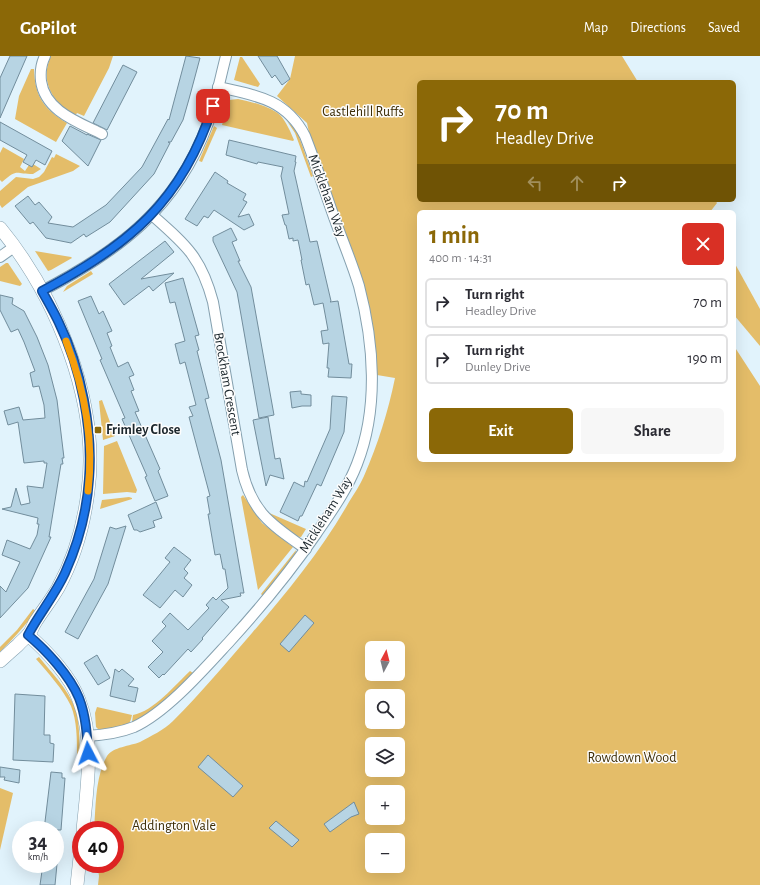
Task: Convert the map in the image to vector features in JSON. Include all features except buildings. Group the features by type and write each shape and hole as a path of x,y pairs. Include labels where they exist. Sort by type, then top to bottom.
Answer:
{"street":[{"path":"44,56 40,73 46,98 54,108 102,134"},
{"path":"42,291 108,252 127,238 152,215 166,198 181,177 198,146 208,123 226,56"},
{"name":"Mickleham Way","path":"87,736 114,733 133,727 150,718 165,706 234,636 282,580 333,510 358,463 366,433 372,378 370,345 365,312 356,276 308,144 300,127 288,113 272,101 259,96 218,87"},
{"name":"Brockham Crescent","path":"152,215 189,249 200,265 208,283 213,302 242,470 250,495 259,510 270,523 306,549"},
{"path":"0,228 29,268 64,334 83,399 88,430 90,469 85,507 70,562 55,592 28,635 0,661"},
{"path":"0,257 14,247"},
{"path":"28,635 38,643 76,691 82,706 87,736 88,764 84,821"},
{"path":"77,885 78,873"}],"green space":[{"path":"51,56 113,56 109,68 84,116 77,113 75,116 67,111 60,105 50,90 47,74"},
{"path":"295,56 622,56 637,80 417,80 417,202 717,203 712,210 417,210 417,462 736,462 736,349 760,386 760,885 98,885 98,873 124,873 124,821 95,821 98,782 107,756 117,749 140,742 162,730 173,721 194,700 278,602 316,554 339,520 357,489 369,464 386,416 395,378 377,375 372,323 310,137 307,123 277,96 290,79"},
{"path":"240,57 242,57 260,84 258,87 234,80"},
{"path":"31,69 34,69 36,87 42,101 52,113 67,123 56,142 15,119 19,96"},
{"path":"238,99 255,103 276,112 286,124 294,140 222,125 229,100"},
{"path":"287,121 297,131 313,176 311,177 295,133"},
{"path":"214,126 217,128 202,162 199,161"},
{"path":"3,147 24,159 20,167 25,171 29,165 32,167 33,164 41,169 33,174 14,173 2,182 0,180 0,153"},
{"path":"56,154 80,166 73,171 28,187 2,208 0,205 0,191 16,177 33,179 39,177 44,172 52,157 54,158"},
{"path":"35,251 71,257 72,258 48,271"},
{"path":"8,263 22,284 20,286 0,281 0,267"},
{"path":"736,266 760,309 760,346 736,317"},
{"path":"91,271 93,274 63,292 67,286"},
{"path":"102,400 115,436 103,440 99,401"},
{"path":"117,441 137,490 136,493 127,492 103,494 104,446"},
{"path":"243,495 262,523 293,547 258,590 241,497"},
{"path":"129,497 132,499 100,509 102,500"},
{"path":"267,512 306,529 301,537 292,534"},
{"path":"296,550 295,556 263,596 261,594"},
{"path":"33,609 36,611 32,617 0,652 0,647 17,630"},
{"path":"39,657 64,687 75,708 79,725 80,755 77,755 76,724 71,706 60,687 36,659"},
{"path":"190,671 193,673 157,707 141,718 132,722 133,715 141,713 156,703"},
{"path":"97,707 132,715 129,723 125,726 109,729 98,729 96,727 95,713"},
{"path":"0,788 13,793 0,850"}],"slow traffic":[{"path":"66,341 74,363 86,415 90,469 88,491"}],"place":[{"name":"Frimley Close","path":"98,430"}],"route":[{"path":"88,753 86,724 82,706 76,691 50,657 38,643 28,635 53,597 70,562 85,507 90,469 88,430 83,399 74,363 64,334 42,291 75,273 108,252 127,238 152,215 166,198 190,162 208,123 213,106"}],"park label":[{"name":"Castlehill Ruffs","path":"363,112"},
{"name":"Rowdown Wood","path":"632,758"},
{"name":"Addington Vale","path":"174,826"}]}
